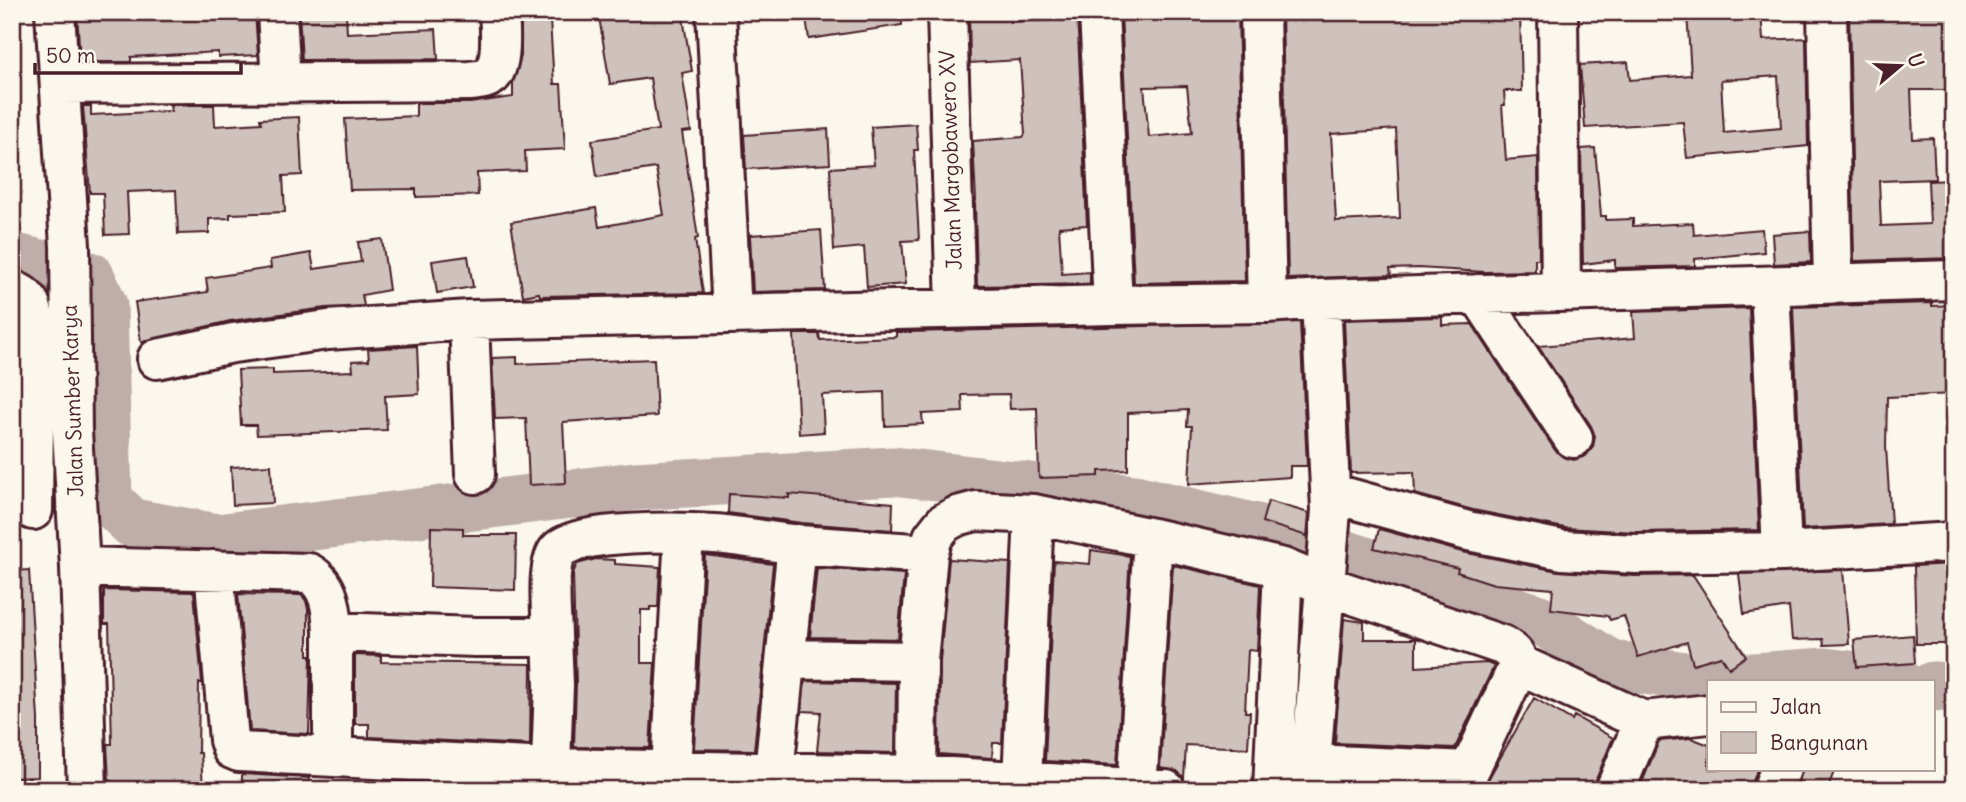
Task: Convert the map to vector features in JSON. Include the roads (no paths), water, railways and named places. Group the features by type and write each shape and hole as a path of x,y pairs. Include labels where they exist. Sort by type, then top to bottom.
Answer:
{"street":[{"name":"Jalan Sumber Karya","path":"55,12 70,246 69,316 88,790"},
{"path":"277,12 281,83"},
{"path":"60,84 470,81 491,76 499,59 499,12"},
{"path":"716,12 732,313"},
{"name":"Jalan Margobawero XV","path":"947,12 956,308"},
{"path":"1099,12 1113,304"},
{"path":"1260,12 1267,303"},
{"path":"1558,12 1561,292"},
{"path":"1827,12 1833,283"},
{"path":"157,359 233,343 328,330 469,320 1113,304 1267,303 1321,299 1954,280"},
{"path":"1770,286 1782,552"},
{"path":"12,290 29,300 35,329 22,510 76,509"},
{"path":"1478,294 1573,438"},
{"path":"918,782 918,661 928,554 933,537 944,523 976,511 1034,514 1283,568 1326,573 1515,652 1518,664 1462,780 1311,777 1326,573 1331,502 1321,299"},
{"path":"469,320 475,474"},
{"path":"1331,502 1562,550 1636,554 1782,552 1954,542"},
{"path":"1022,781 1034,514"},
{"path":"671,771 684,534"},
{"path":"550,779 554,685 552,569 556,553 563,545 603,535 715,534 797,544 928,554"},
{"path":"214,570 229,740 232,749 239,752 333,757 550,779 671,771 774,772 918,782 1022,781 1151,789 1153,538"},
{"path":"774,772 797,544"},
{"path":"80,567 309,573 319,578 326,589 332,612 333,757"},
{"path":"1273,790 1283,568"},
{"path":"333,632 552,637"},
{"path":"786,659 918,661"},
{"path":"1518,664 1644,721 1707,714"},
{"path":"1615,790 1644,721"},
{"path":"1772,790 1781,770"}],"waterway":[{"path":"12,257 90,276 103,305 108,500 132,523 217,538 635,486 893,471 1135,499 1290,536 1539,619 1612,665 1711,680"},
{"path":"1711,680 1825,672 1890,680"},
{"path":"1934,686 1954,688"}]}
